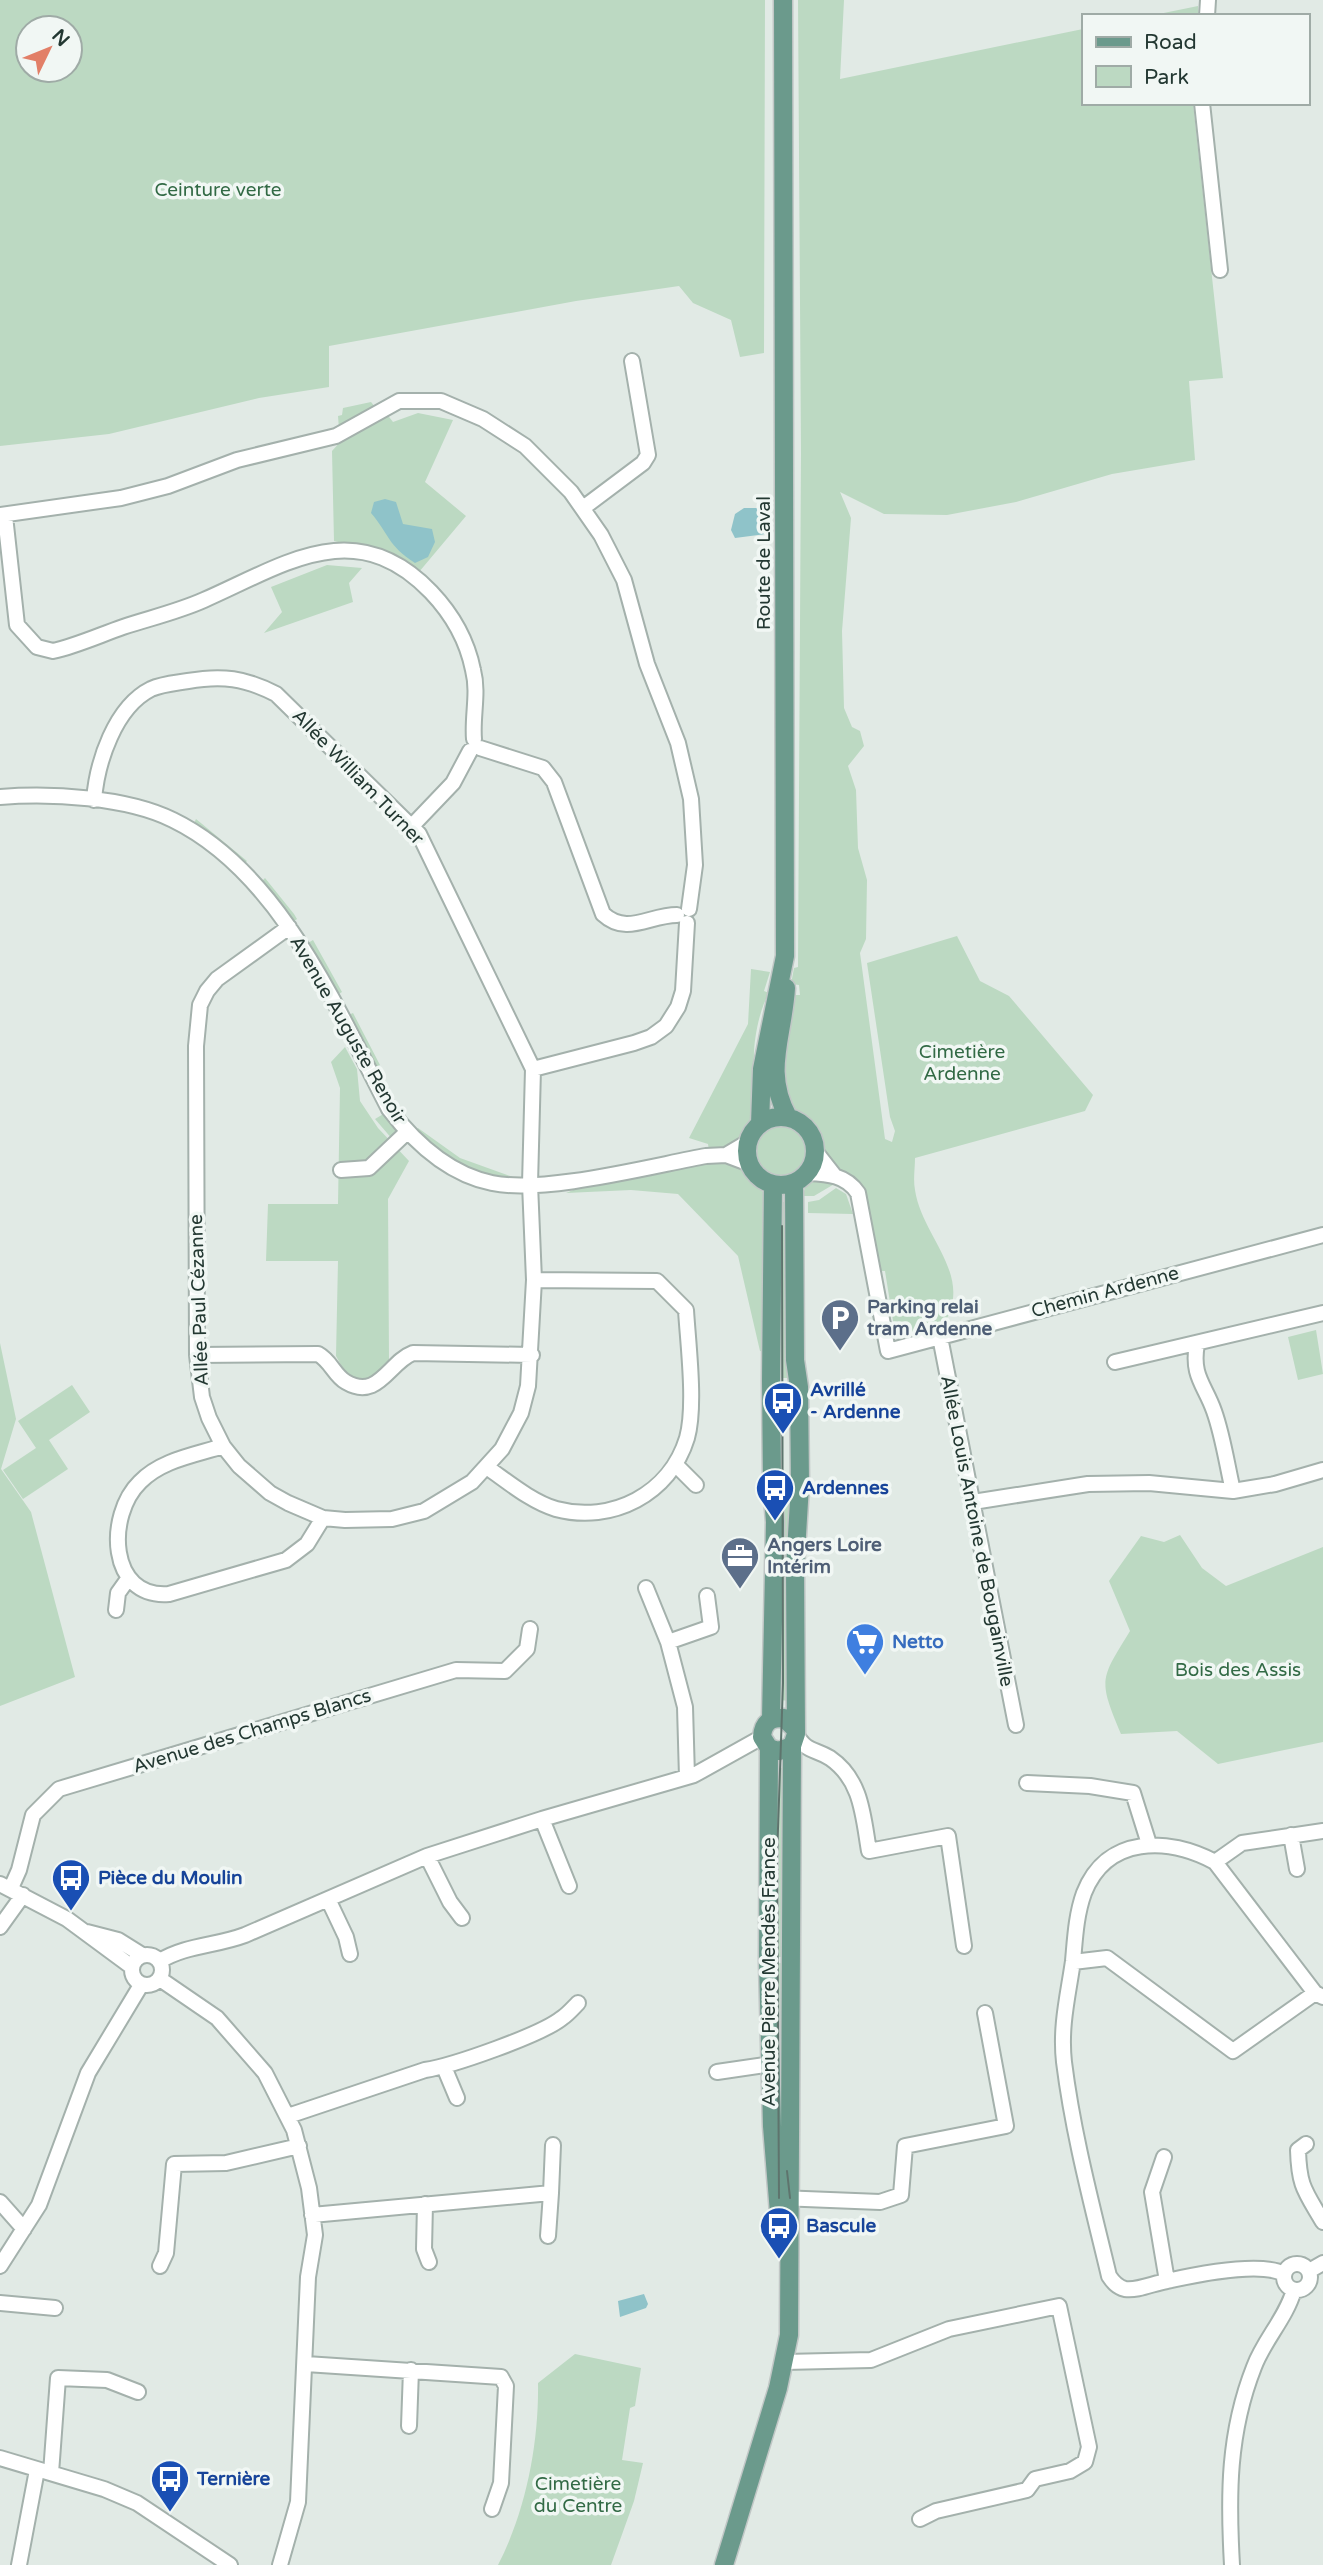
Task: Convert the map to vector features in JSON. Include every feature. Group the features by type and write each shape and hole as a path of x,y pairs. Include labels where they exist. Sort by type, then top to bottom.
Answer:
{"main road":[{"name":"Route de Laval","path":"760,1124 762,1069 785,956 783,0"},
{"path":"785,956 784,1016 773,1077 776,1096 788,1117 808,1129 816,1152 801,1178 773,1184 757,1175 750,1164 748,1142 760,1124 771,1118 788,1117"},
{"name":"Avenue Pierre Mendès France","path":"784,2198 795,1555 800,1485 799,1387 795,1360 801,1178"},
{"path":"771,1719 784,1718 794,1736 779,1751 766,1742 763,1730 771,1719 775,1522 771,1394 773,1184"},
{"name":"Avenue Pierre Mendès France","path":"766,1742 772,2126 784,2198"},
{"path":"724,2565 785,2362 790,2314 784,2198"},
{"path":"716,2565 776,2358 784,2198"}],"street":[{"path":"1202,105 1220,270"},
{"path":"583,508 643,463 648,455 632,361"},
{"path":"411,827 453,783 475,746 477,706 474,671 463,638 444,605 419,580 385,558 353,550 333,549 306,555 184,609 52,650 37,648 17,625 3,516 15,512 121,498 158,489 237,460 336,436 380,409 414,398 461,407 503,431 548,467 583,508 601,535 624,580 647,664 678,744 693,817 695,865 684,916 683,991 678,1007 666,1026 652,1037 634,1043 533,1069"},
{"name":"Allée William Turner","path":"94,800 108,745 131,704 154,688 216,676 253,682 276,694 411,827 424,842 435,863 470,944 533,1069 530,1184"},
{"path":"475,746 543,768 554,782 603,914 611,922 620,926 684,916"},
{"name":"Avenue Auguste Renoir","path":"0,797 94,800 140,808 172,820 202,838 251,882 289,928 318,972 389,1109 407,1132 452,1168 492,1183 530,1184 726,1155 748,1142"},
{"name":"Allée Paul Cézanne","path":"289,928 216,979 200,1005 196,1046 197,1355 202,1397 223,1446 239,1466 270,1493 323,1518 367,1521 424,1511 449,1498 488,1468 521,1413 528,1387 532,1355 534,1280 530,1184"},
{"name":"Avenue Auguste Renoir","path":"341,1170 369,1168 407,1132"},
{"path":"816,1152 834,1175"},
{"name":"Avenue Auguste Renoir","path":"726,1155 750,1164"},
{"path":"801,1178 834,1175"},
{"name":"Chemin Ardenne","path":"834,1175 850,1184 861,1200 888,1351 1323,1235"},
{"path":"488,1468 555,1509 593,1514 634,1503 656,1487 676,1465 687,1436 690,1378 686,1310 657,1281 534,1280"},
{"path":"1115,1362 1323,1313"},
{"name":"Allée Louis Antoine de Bougainville","path":"940,1337 1016,1724"},
{"path":"1197,1344 1194,1359 1202,1389 1214,1409 1233,1492"},
{"path":"197,1355 318,1354 327,1359 344,1381 361,1387 377,1383 403,1357 413,1353 532,1355"},
{"path":"223,1446 152,1471 126,1499 118,1540 119,1559 128,1579 156,1595 169,1594 286,1560 307,1544 323,1518"},
{"path":"676,1465 696,1485"},
{"path":"973,1502 1088,1483 1149,1483 1233,1492 1275,1484 1323,1470"},
{"path":"116,1610 118,1593 128,1579"},
{"path":"646,1588 668,1642 685,1707 688,1777"},
{"path":"668,1642 710,1627 707,1596"},
{"name":"Avenue des Champs Blancs","path":"0,1927 19,1870 33,1815 58,1789 456,1670 505,1671 527,1648 530,1629"},
{"path":"794,1736 803,1747 831,1759 859,1789 869,1851 948,1836 964,1946"},
{"path":"160,1961 179,1950 233,1940 427,1856 688,1777 766,1742"},
{"path":"1027,1783 1090,1786 1133,1793 1149,1844"},
{"path":"542,1819 569,1886"},
{"path":"1215,1862 1232,1847 1242,1843 1323,1831"},
{"path":"1291,1835 1297,1869"},
{"path":"1073,1962 1107,1958 1233,2051 1319,1995 1215,1862 1180,1846 1149,1844 1119,1853 1093,1878 1079,1908 1062,2031 1072,2108 1109,2276 1118,2287 1129,2290 1167,2281 1256,2269 1277,2270 1284,2274"},
{"path":"427,1856 452,1907 462,1918"},
{"path":"11,1889 87,1932 118,1940 142,1955 152,1955 160,1961 162,1970 160,1979 152,1985 141,1984 133,1978 132,1968 142,1955"},
{"path":"328,1899 346,1937 350,1954"},
{"path":"87,1932 98,1944 132,1968"},
{"path":"160,1979 231,2031 265,2073 288,2116 299,2146 315,2235 308,2277 298,2502 282,2559 272,2565"},
{"path":"0,2266 44,2194 88,2073 141,1984"},
{"path":"288,2116 425,2070 444,2067 544,2028 562,2018 578,2003"},
{"path":"784,2198 880,2202 901,2195 905,2146 1006,2126 985,2012"},
{"path":"717,2072 772,2064"},
{"path":"444,2067 457,2098"},
{"path":"1306,2144 1298,2150 1298,2175 1303,2192 1323,2222"},
{"path":"548,2236 553,2145"},
{"path":"160,2266 166,2253 174,2164 226,2163 299,2146"},
{"path":"1164,2157 1152,2192 1167,2281"},
{"path":"312,2215 551,2193"},
{"path":"0,2202 24,2229"},
{"path":"425,2204 424,2249 429,2262"},
{"path":"1309,2271 1323,2263"},
{"path":"1304,2265 1309,2271 1308,2285 1302,2290 1294,2290 1286,2284 1284,2274 1288,2267 1304,2265"},
{"path":"1232,2565 1228,2486 1236,2426 1254,2365 1285,2312 1294,2290"},
{"path":"0,2303 55,2308"},
{"path":"785,2362 871,2360 949,2329 1059,2306 1089,2447 1085,2462 1070,2471 1035,2479 1027,2490 936,2511 920,2519"},
{"path":"306,2364 495,2375 503,2379 506,2386 501,2483 492,2509"},
{"path":"409,2426 411,2370"},
{"path":"19,2565 44,2472 58,2378 107,2381 138,2392"},
{"path":"0,2458 103,2489 137,2504 230,2565"}],"green space":[{"name":"Ceinture verte","path":"0,0 765,0 764,353 740,357 731,320 693,303 679,286 576,301 329,346 329,387 259,398 109,434 0,446"},
{"name":"Cimetière Ardenne","path":"798,0 844,0 840,79 1082,29 1082,105 1193,105 1223,378 1189,381 1195,460 1112,474 1016,502 947,515 884,514 840,492 851,518 842,631 844,708 852,727 860,731 864,746 848,766 856,790 858,848 867,880 866,939 860,953 885,1139 892,1142 895,1131 890,1117 867,963 957,936 980,981 1009,996 1093,1095 1085,1111 915,1158 914,1186 919,1207 950,1272 953,1288 952,1304 945,1322 912,1333 899,1331 894,1327 885,1271 879,1271 867,1202 827,1159 819,1129 791,1108 779,1077 792,995 800,995 799,985 791,984 794,968 798,967 801,453"},
{"path":"1198,6 1198,14 1159,14"},
{"path":"371,402 375,407 339,429 338,416 342,415 343,408"},
{"path":"386,413 393,422 418,413 453,420 425,482 466,516 419,572 394,556 334,541 332,451 341,441"},
{"path":"327,565 362,568 349,583 353,602 264,633 282,612 271,587"},
{"path":"196,819 247,861 243,865 193,825"},
{"path":"265,878 294,914 297,919 293,922 260,883"},
{"path":"313,940 342,992 337,995 308,943"},
{"path":"751,969 770,972 764,991 769,993 762,1008 756,1036 754,1105 751,1119 747,1131 738,1141 726,1148 709,1151 708,1144 689,1138 748,1024"},
{"path":"353,1013 380,1065 374,1068 346,1016"},
{"path":"345,1047 357,1069 360,1101 378,1128 409,1161 388,1199 389,1360 378,1376 367,1380 347,1376 336,1356 338,1261 266,1261 268,1204 338,1204 340,1088 331,1062"},
{"path":"385,1113 399,1134 393,1140 375,1119"},
{"path":"782,1123 797,1128 805,1136 810,1151 805,1166 797,1174 782,1179 767,1174 759,1166 754,1151 759,1136 767,1128"},
{"path":"418,1128 460,1158 513,1177 485,1173 460,1163 414,1132"},
{"path":"715,1162 743,1168 747,1177 766,1195 766,1352 760,1351 738,1256 678,1194 631,1190 566,1193 590,1183"},
{"path":"818,1179 836,1183 814,1196 802,1196 806,1186"},
{"path":"836,1188 846,1194 853,1214 808,1213 808,1202 819,1200"},
{"path":"779,1202 792,1202 792,1378 779,1378"},
{"path":"1316,1330 1323,1374 1298,1380 1288,1337"},
{"path":"0,1343 16,1419 1,1469 31,1512 75,1677 0,1706"},
{"path":"72,1385 90,1412 49,1440 68,1469 23,1499 3,1470 36,1448 18,1421"},
{"path":"779,1487 792,1487 791,1701 779,1700"},
{"name":"Bois des Assis","path":"1180,1535 1202,1568 1226,1586 1323,1547 1323,1742 1218,1764 1177,1731 1121,1734 1108,1702 1106,1680 1113,1660 1130,1631 1109,1581 1141,1536 1164,1542"},
{"path":"777,1768 786,1768 785,1957 777,1957"},
{"path":"776,1963 785,1963 785,2126 777,2126"},
{"name":"Cimetière du Centre","path":"575,2354 641,2368 635,2406 630,2408 622,2460 643,2463 634,2501 611,2565 498,2565 516,2522 529,2476 536,2429 538,2383"}],"water":[{"path":"385,499 396,502 403,524 432,529 435,542 428,557 415,563 390,540 371,513 374,502"},
{"path":"744,508 765,508 765,534 735,538 731,530 735,514"},
{"path":"644,2294 648,2304 646,2308 620,2317 618,2301"}],"tram line":[{"path":"779,2198 777,1858 783,1683 782,1226"},
{"path":"787,2171 790,2198"}],"place":[{"name":"Parking relai tram Ardenne","path":"840,1352"},
{"name":"Avrillé - Ardenne","path":"783,1435"},
{"name":"Ardennes","path":"775,1522"},
{"name":"Angers Loire Intérim","path":"740,1590"},
{"name":"Netto","path":"865,1676"},
{"name":"Pièce du Moulin","path":"71,1912"},
{"name":"Bascule","path":"779,2260"},
{"name":"Ternière","path":"170,2513"}]}
